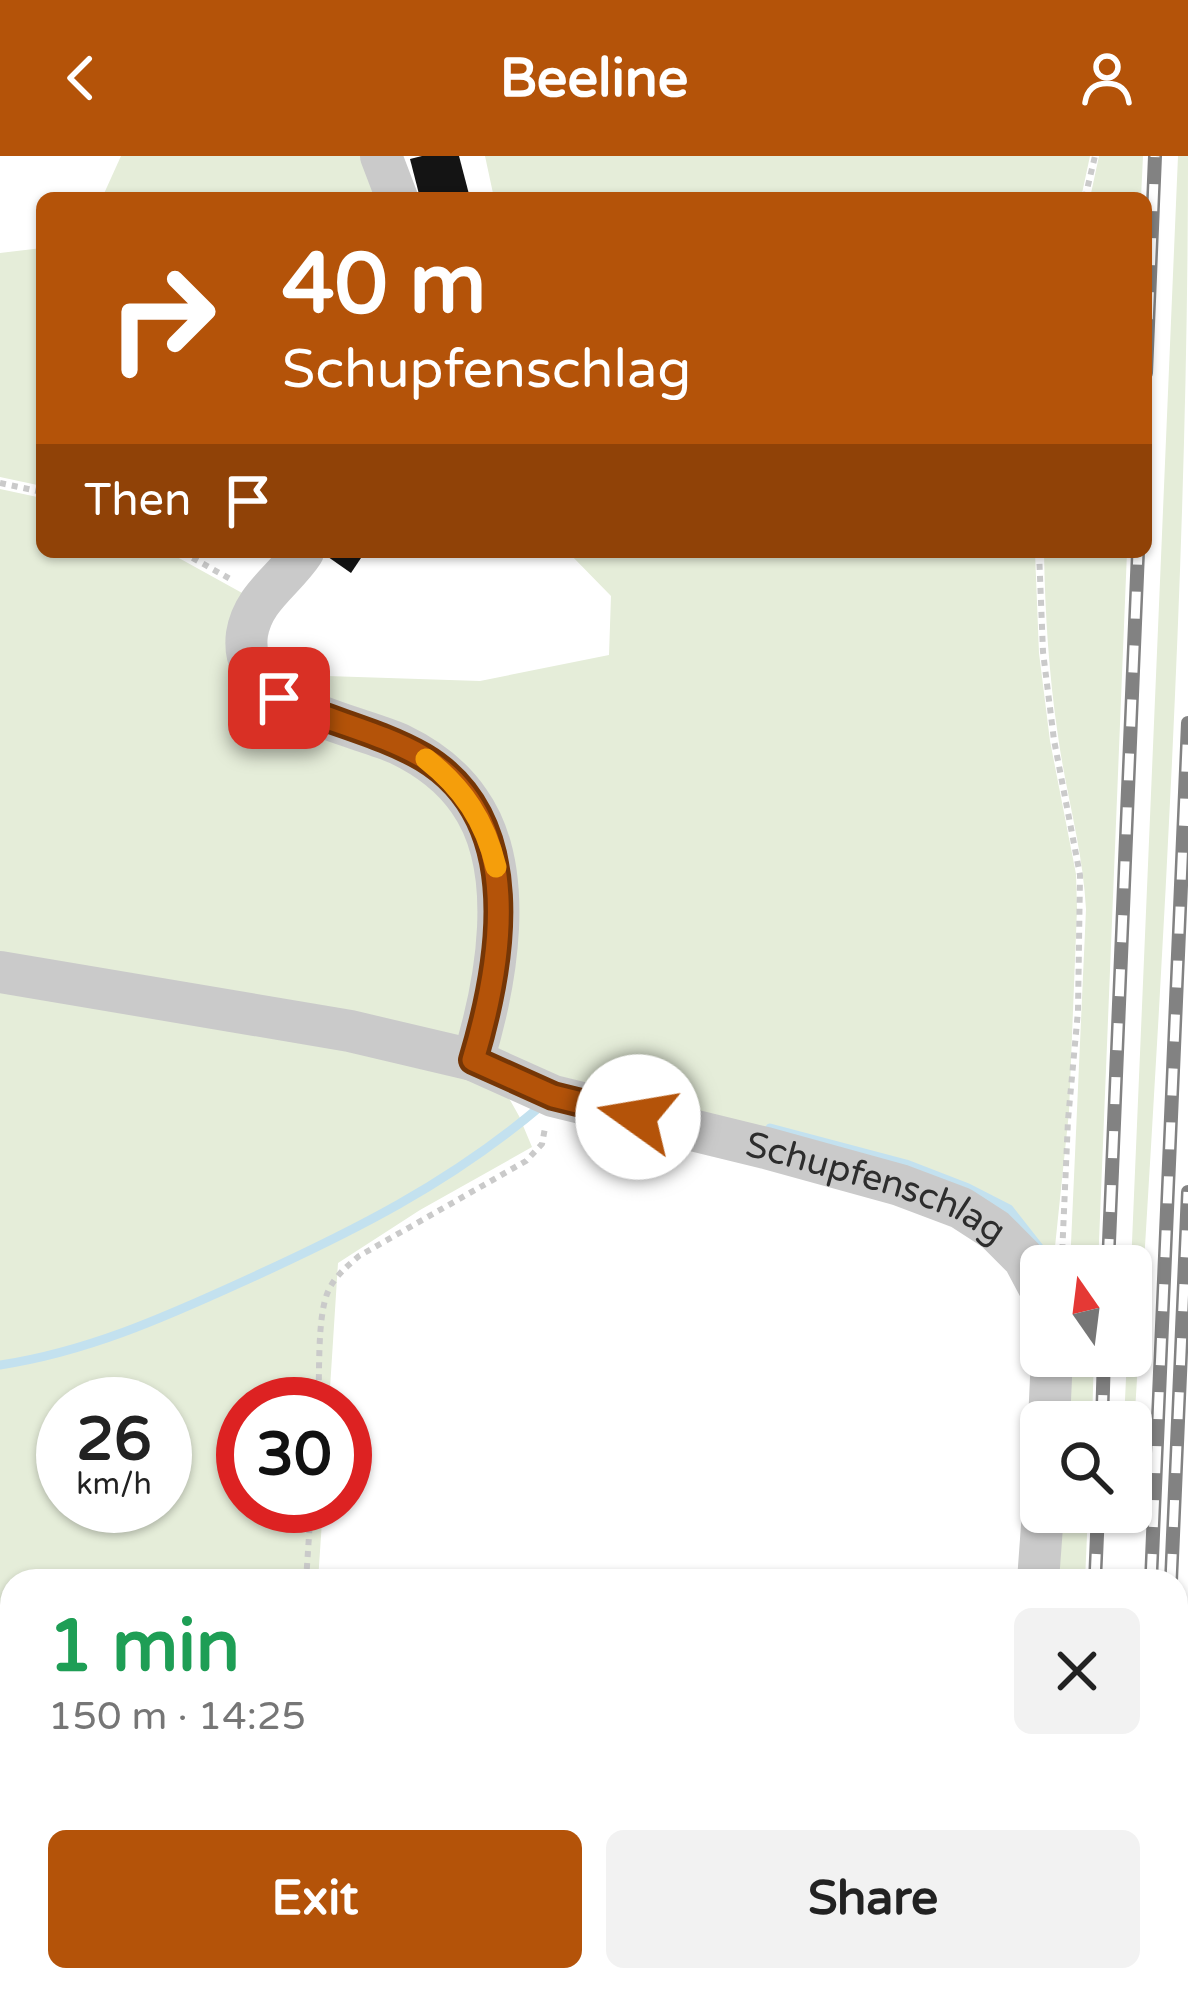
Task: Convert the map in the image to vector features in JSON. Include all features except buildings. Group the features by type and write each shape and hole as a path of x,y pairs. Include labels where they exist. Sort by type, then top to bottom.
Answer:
{"street":[{"path":"381,156 395,192"},
{"path":"299,558 261,597 253,614 247,646 260,677 279,698 428,760 470,802 485,830 496,865 499,902 485,1020 473,1060"},
{"name":"Schupfenschlag","path":"0,972 350,1031 473,1060 553,1096 900,1185 961,1208 995,1230 1020,1254"},
{"path":"1039,1569 1041,1533"}],"path":[{"path":"1086,192 1094,156"},
{"path":"0,483 36,491"},
{"path":"193,558 261,597"},
{"path":"1039,558 1043,652 1054,740 1080,874 1078,1011 1063,1245"},
{"path":"319,1377 324,1310 328,1292 342,1270 526,1160 542,1144 553,1096"},
{"path":"307,1569 309,1533"}],"green space":[{"path":"121,156 374,156 389,192 105,192"},
{"path":"485,156 1090,156 1082,192 493,192"},
{"path":"1099,156 1143,156 1141,192 1091,192"},
{"path":"1178,156 1188,156 1183,487 1169,818 1144,1245 1132,1245"},
{"path":"36,249 36,485 0,477 0,253"},
{"path":"0,489 36,497 36,558 179,558 253,599 241,647 424,765 491,866 465,1039 0,964"},
{"path":"574,558 1035,558 1039,653 1050,741 1076,874 1069,1112 1055,1245 1020,1245 1020,1250 566,1088 498,1054 491,827 266,674 480,681 609,655 611,596"},
{"path":"1044,558 1127,558 1099,1245 1071,1245 1086,909 1052,690"},
{"path":"0,980 348,1039 501,1084 532,1147 338,1263 331,1377 216,1377 216,1533 321,1533 319,1569 0,1569"},
{"path":"1062,1377 1093,1377 1093,1401 1061,1401"},
{"path":"1126,1377 1137,1377 1135,1401 1125,1401"},
{"path":"1051,1533 1087,1533 1086,1569 1049,1569"}],"waterway":[{"path":"0,1365 63,1352 124,1332 322,1244 435,1183 542,1105"},
{"path":"770,1128 906,1164 968,1188 1009,1209 1037,1245"}],"railway":[{"path":"1152,228 1155,156"},
{"path":"1109,1245 1138,558"},
{"path":"1152,1569 1188,723"},
{"path":"1172,1569 1188,1192"},
{"path":"1103,1377 1103,1401"},
{"path":"1096,1569 1097,1533"}],"slow traffic":[{"path":"426,759 470,802 496,867"}],"route":[{"path":"279,698 428,760 470,802 496,865 499,902 485,1020 473,1060 553,1096 638,1117"}]}
